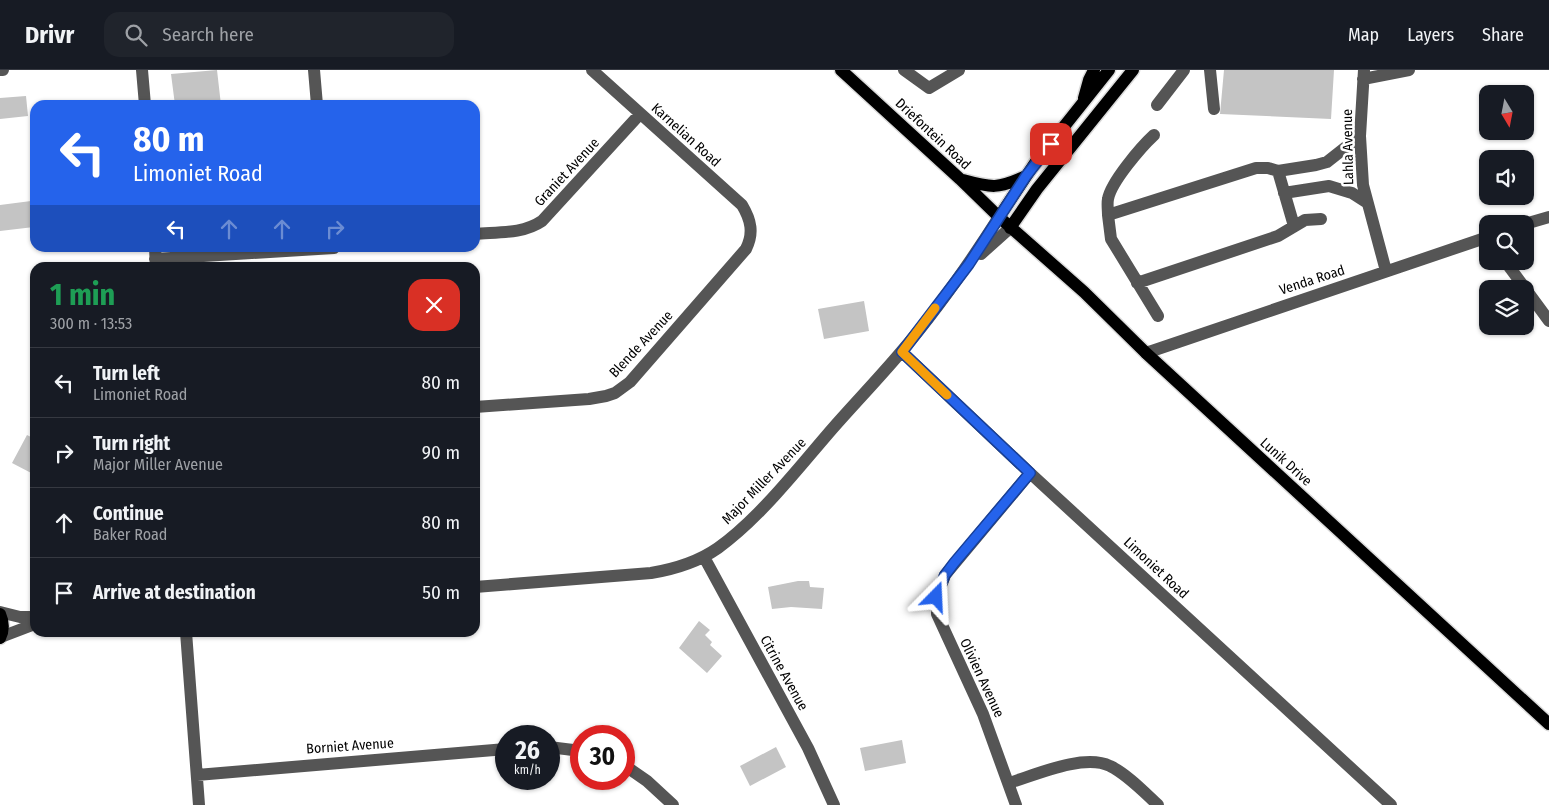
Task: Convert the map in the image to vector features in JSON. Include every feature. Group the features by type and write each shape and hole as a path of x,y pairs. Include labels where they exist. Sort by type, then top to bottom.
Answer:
{"main road":[{"name":"Driefontein Road","path":"841,70 1004,222"},
{"path":"1083,102 1094,70"},
{"path":"1004,222 1026,176 1109,70"},
{"path":"1004,222 1037,190 1132,70"},
{"path":"960,179 996,187 1009,184 1026,176"},
{"name":"Lunik Drive","path":"1004,222 1084,292 1146,353 1549,724"},
{"path":"0,613 3,628 0,638"}],"street":[{"path":"142,70 145,100"},
{"path":"314,70 316,100"},
{"name":"Karnelian Road","path":"592,70 742,205 751,227"},
{"path":"904,70 928,88 959,70"},
{"path":"1156,105 1184,70"},
{"path":"1210,70 1214,110"},
{"name":"Lahla Avenue","path":"1386,272 1363,185 1360,136 1363,75 1409,70"},
{"name":"Graniet Avenue","path":"480,234 523,230 533,227 542,220 640,114"},
{"path":"1154,135 1141,148 1111,190 1108,199 1108,215 1111,239 1158,316"},
{"path":"1108,215 1256,168 1268,168 1278,171 1316,166 1327,162 1360,136"},
{"path":"1278,171 1294,226"},
{"path":"1284,193 1329,186 1352,193 1366,202"},
{"path":"1534,221 1549,217"},
{"path":"1138,283 1278,236 1305,220 1322,219"},
{"name":"Major Miller Avenue","path":"480,587 651,573 672,570 704,557 747,524 790,478 902,352 969,264 1004,222"},
{"name":"Blende Avenue","path":"480,407 589,399 606,396 621,389 642,368 746,249 750,242 751,227"},
{"name":"Venda Road","path":"1146,353 1479,240"},
{"path":"155,258 258,252"},
{"path":"1512,270 1547,316"},
{"name":"Limoniet Road","path":"902,352 1030,473 1391,805"},
{"name":"Olivien Avenue","path":"1016,805 983,714 950,646 937,614 936,606 938,590 945,575 1030,473"},
{"name":"Citrine Avenue","path":"704,557 808,748 834,805"},
{"path":"0,613 30,617"},
{"path":"0,638 30,626"},
{"path":"186,637 199,805"},
{"name":"Borniet Avenue","path":"197,774 495,750"},
{"path":"1009,784 1078,763 1099,763 1110,766 1121,773 1158,805"},
{"path":"635,773 673,805"}],"building":[{"path":"217,70 220,100 174,100 171,74"},
{"path":"1224,70 1334,70 1331,119 1220,114"},
{"path":"26,96 28,116 0,119 0,98"},
{"path":"30,201 30,227 0,231 0,205"},
{"path":"864,301 869,331 824,339 818,309"},
{"path":"27,435 30,436 30,472 12,463"},
{"path":"798,581 809,581 810,587 824,588 822,609 791,607 772,609 768,587"},
{"path":"699,621 710,630 705,635 712,642 710,645 722,656 707,673 679,648"},
{"path":"902,740 906,763 865,771 860,748"},
{"path":"776,747 786,767 750,786 740,766"}],"slow traffic":[{"path":"935,308 902,352 947,395"}],"route":[{"path":"936,597 945,575 954,563 1030,473 902,352 969,264 1026,176 1051,144"}]}
